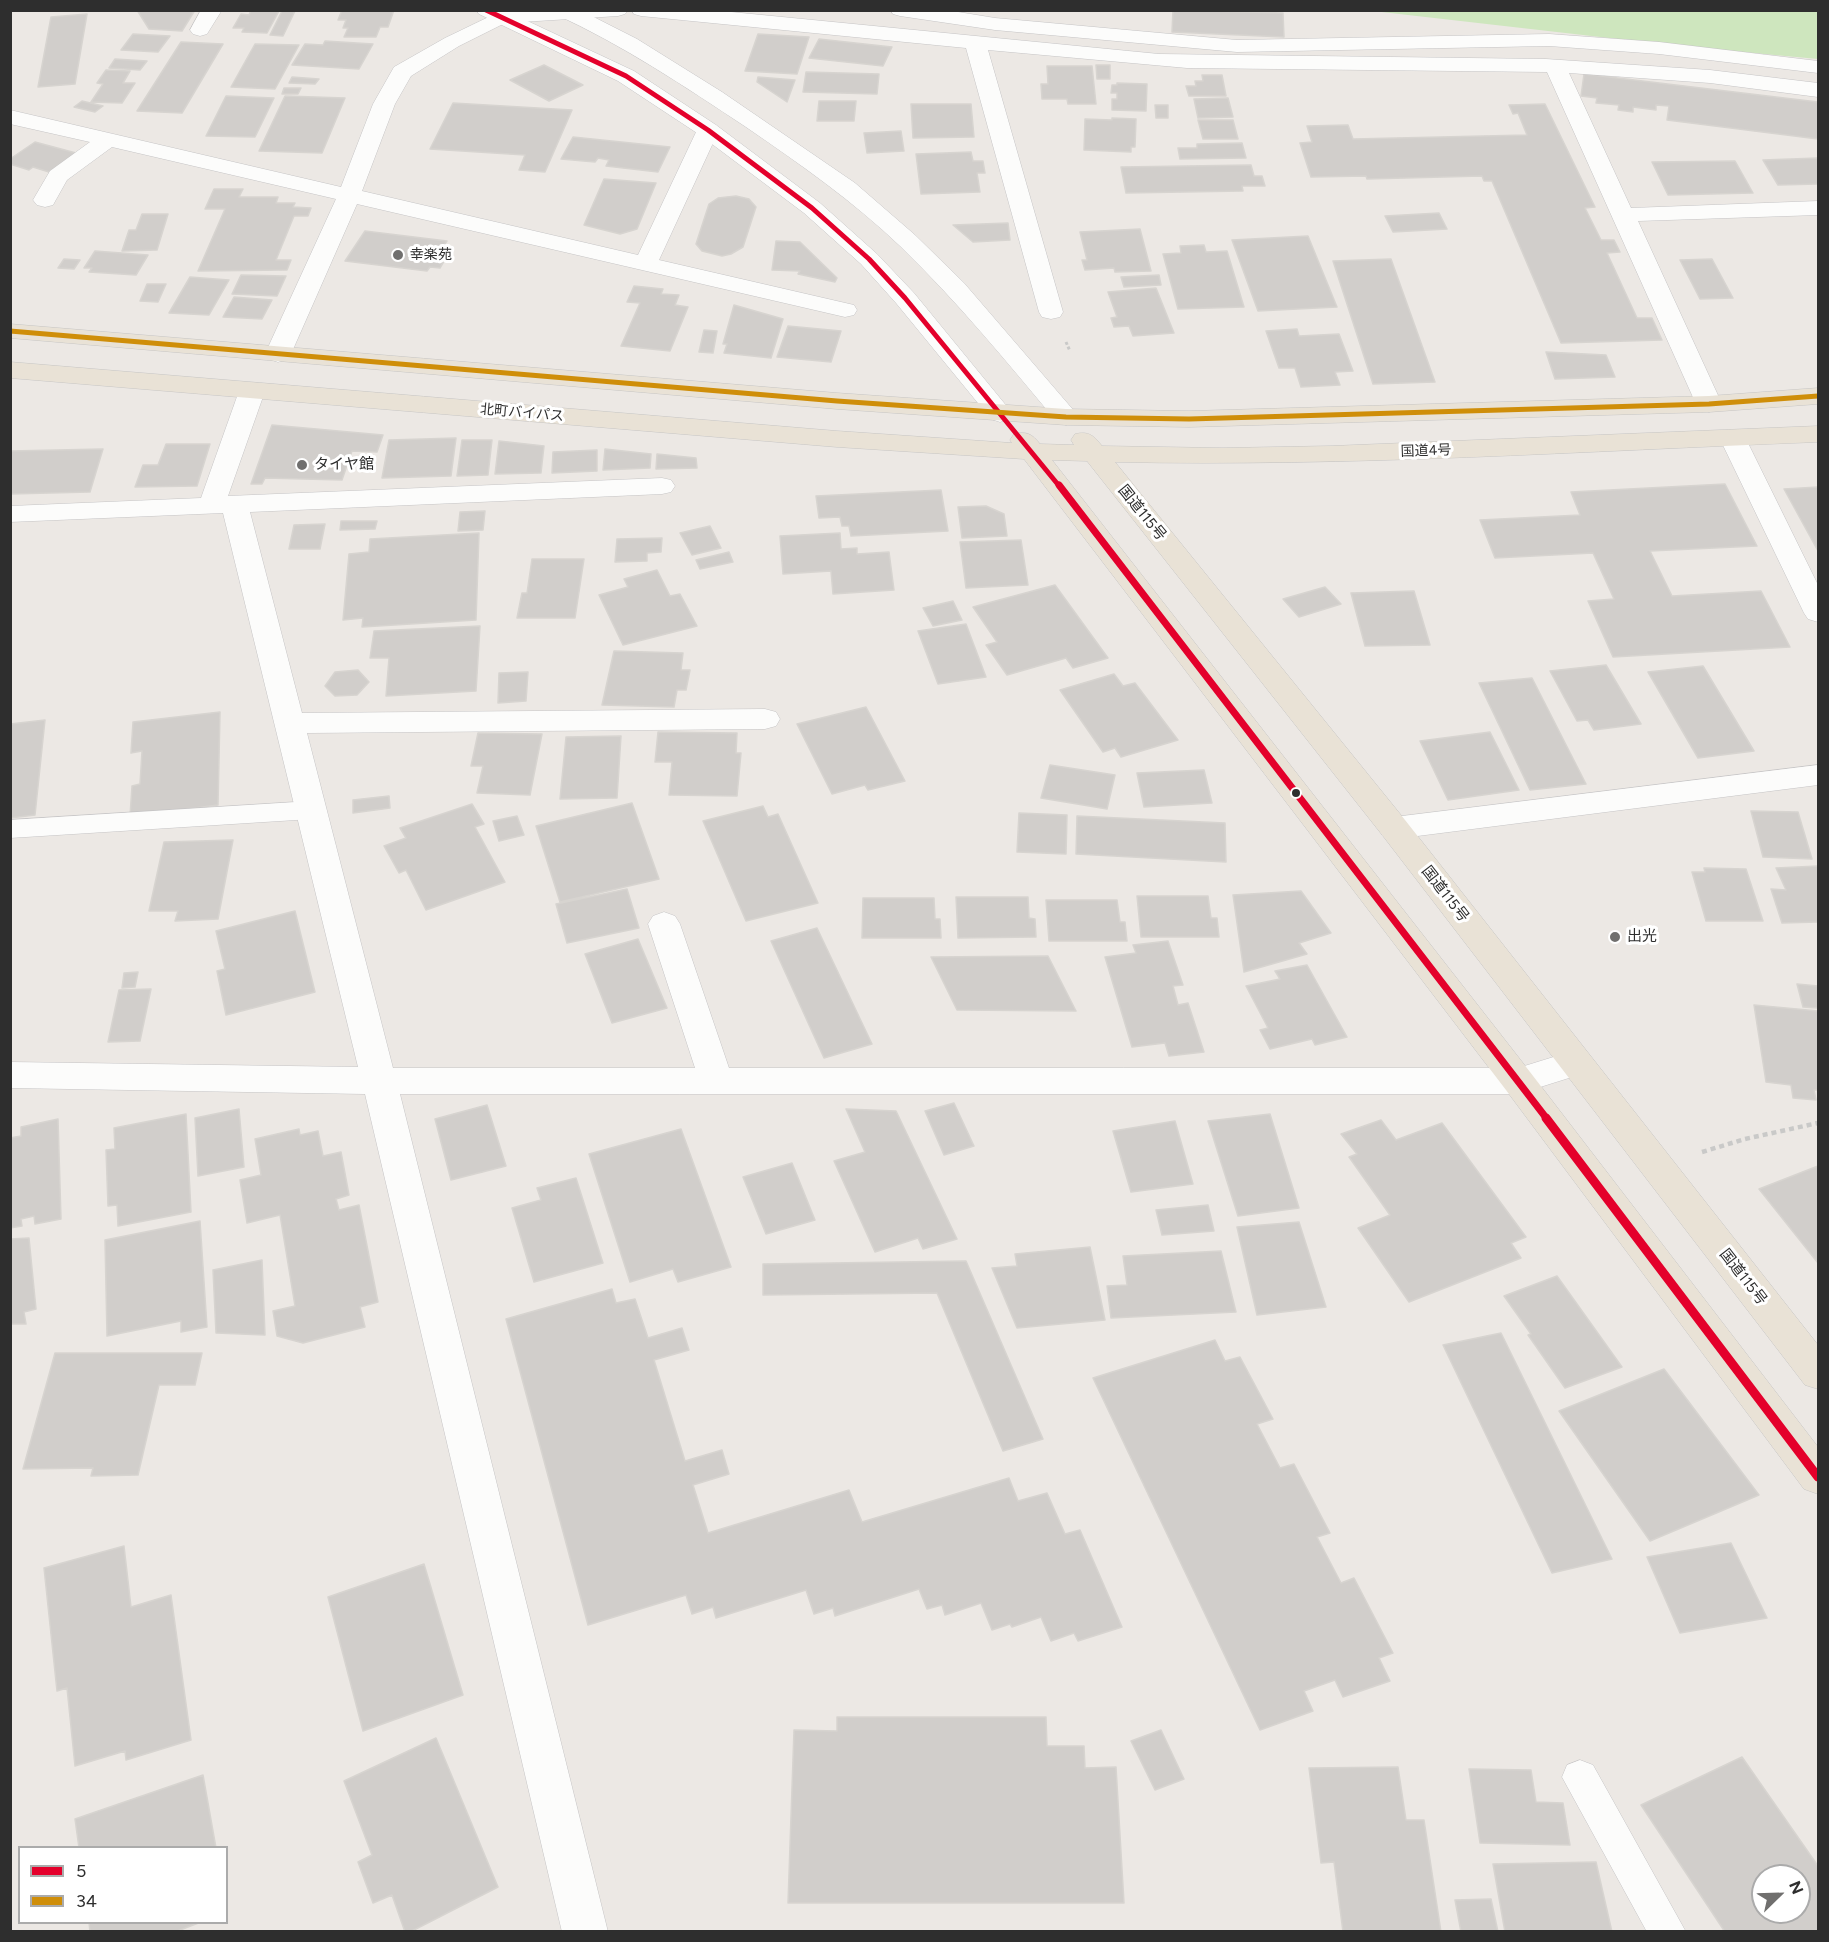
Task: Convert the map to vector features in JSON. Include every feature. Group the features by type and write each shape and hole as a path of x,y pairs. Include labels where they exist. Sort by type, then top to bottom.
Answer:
{"highway":[{"path":"10,331 1000,414 1066,417 1189,418 1709,404 1818,396"},
{"name":"北町バイパス","path":"10,370 252,392 825,438 1033,452"},
{"path":"1000,414 1033,452 1518,1081 1818,1477"},
{"name":"国道115号","path":"1066,417 1394,828 1818,1373"},
{"name":"国道4号","path":"1033,452 1222,456 1332,454 1818,434"}],"street":[{"path":"200,30 212,10"},
{"path":"278,354 349,195 384,104 402,72 453,42 494,14 618,10"},
{"path":"641,10 976,44 1228,64 1381,62 1648,70 1760,80 1818,90"},
{"path":"900,10 995,24 1237,46 1549,40 1670,49 1818,67"},
{"path":"566,12 662,60 812,162 882,216 934,266 1017,357 1066,417"},
{"path":"494,14 627,76 708,130 812,208 868,259 905,298 1000,414"},
{"path":"976,44 1051,312"},
{"path":"1555,66 1709,404"},
{"path":"10,117 845,310"},
{"path":"646,263 708,130"},
{"path":"45,200 58,176 108,140"},
{"path":"1622,215 1818,208"},
{"path":"252,392 223,506 289,723 312,810 585,1932"},
{"path":"1733,439 1818,613"},
{"path":"10,514 662,486"},
{"path":"289,723 765,719"},
{"path":"1394,828 1818,775"},
{"path":"664,924 717,1082"},
{"path":"10,1075 379,1081 1518,1081 1576,1063"}],"lane":[{"path":"10,829 312,810"},
{"path":"1580,1777 1668,1932"}],"path":[{"path":"1655,1166 1745,1139 1818,1123"}],"green space":[{"path":"1373,11 1818,11 1818,59 1688,47"}],"building":[{"path":"137,10 195,10 182,31 149,29"},
{"path":"251,10 279,11 267,33 242,32 244,28 233,28 241,14 249,15"},
{"path":"342,10 394,10 388,27 380,27 376,37 344,37 348,28 343,28 346,20 338,20"},
{"path":"1173,10 1283,13 1284,37 1172,32"},
{"path":"282,11 295,11 283,36 270,35"},
{"path":"87,14 75,84 38,87 51,17"},
{"path":"133,34 170,36 158,52 121,50"},
{"path":"758,34 809,37 797,74 745,71"},
{"path":"819,39 892,47 883,66 809,58"},
{"path":"325,41 373,44 359,69 292,65 305,44 323,45"},
{"path":"181,42 223,44 182,113 137,111"},
{"path":"255,44 299,45 275,89 231,87"},
{"path":"115,59 147,61 140,70 109,68"},
{"path":"544,65 583,85 549,101 510,80"},
{"path":"1096,65 1110,65 1110,79 1097,79"},
{"path":"1047,66 1092,66 1096,104 1068,104 1067,99 1042,99 1041,84 1048,84"},
{"path":"106,70 130,71 123,83 135,83 122,103 91,102 103,84 97,83"},
{"path":"806,72 879,74 877,94 803,92"},
{"path":"1584,74 1818,102 1818,139 1667,120 1669,106 1656,105 1656,110 1633,107 1633,112 1618,110 1619,105 1596,103 1597,98 1581,96"},
{"path":"1202,75 1222,75 1226,96 1189,96 1186,86 1196,86 1195,81 1203,81"},
{"path":"292,77 319,79 315,84 289,83"},
{"path":"758,77 795,80 787,102 757,82"},
{"path":"1117,83 1147,84 1146,111 1112,110 1112,99 1117,99 1117,93 1111,93 1112,85 1117,85"},
{"path":"284,88 301,88 298,94 282,94"},
{"path":"226,96 274,98 255,137 206,136"},
{"path":"285,96 345,98 322,153 259,151"},
{"path":"1228,98 1233,117 1198,118 1194,99"},
{"path":"82,101 103,106 95,112 74,107"},
{"path":"819,101 856,101 854,121 817,121"},
{"path":"453,103 572,110 545,172 519,170 525,155 430,149"},
{"path":"911,104 971,104 974,137 913,138"},
{"path":"1545,104 1595,207 1585,208 1601,240 1614,240 1620,252 1607,253 1637,318 1652,318 1662,340 1561,343 1492,181 1484,181 1482,176 1367,179 1366,176 1311,177 1300,143 1312,142 1307,126 1348,125 1353,139 1527,135 1518,113 1513,114 1509,105"},
{"path":"1155,105 1168,105 1168,118 1156,118"},
{"path":"1112,118 1136,119 1135,147 1131,147 1131,152 1084,150 1085,119 1112,120"},
{"path":"1198,120 1233,120 1238,139 1203,139"},
{"path":"901,131 904,151 867,153 864,133"},
{"path":"573,137 670,147 658,172 606,166 609,160 598,158 595,162 561,159"},
{"path":"35,142 76,153 49,172 33,167 29,170 10,164 10,159"},
{"path":"1242,143 1246,158 1180,159 1178,148 1197,148 1197,144"},
{"path":"971,152 973,161 983,161 985,173 977,173 980,192 921,194 916,154"},
{"path":"1818,158 1818,184 1778,185 1763,160"},
{"path":"1735,161 1753,193 1668,195 1652,162"},
{"path":"1251,165 1254,176 1262,176 1265,186 1242,186 1243,191 1126,193 1121,167"},
{"path":"604,179 656,183 637,229 620,234 584,225"},
{"path":"214,189 243,189 239,197 278,197 276,203 295,203 293,207 311,208 308,216 294,216 276,260 291,260 287,270 198,271 225,209 205,209"},
{"path":"736,196 749,199 756,207 743,247 722,256 702,251 696,244 709,204 718,198"},
{"path":"1439,213 1447,229 1393,232 1385,216"},
{"path":"142,214 168,214 157,250 122,251 129,230 136,230"},
{"path":"1008,223 1010,240 973,242 953,225"},
{"path":"1140,229 1151,271 1115,272 1114,268 1085,270 1082,260 1087,260 1080,232"},
{"name":"幸楽苑","path":"365,231 447,241 442,248 451,249 440,268 430,267 427,271 345,261"},
{"path":"1308,236 1337,307 1258,311 1232,240"},
{"path":"776,241 800,242 837,278 835,282 798,274 800,271 772,270"},
{"path":"1204,245 1206,252 1227,251 1244,307 1178,309 1163,254 1181,253 1180,246"},
{"path":"95,251 148,255 136,275 89,272 92,268 84,268"},
{"path":"64,259 80,260 74,269 58,268"},
{"path":"1391,259 1435,382 1373,384 1333,261"},
{"path":"1712,259 1733,298 1700,299 1680,260"},
{"path":"241,275 286,276 277,296 232,294"},
{"path":"1159,275 1161,285 1124,287 1121,277"},
{"path":"190,277 229,280 209,315 169,313"},
{"path":"147,284 166,284 158,302 140,301"},
{"path":"634,286 663,289 661,294 679,295 675,305 688,307 670,351 621,346 640,303 627,302"},
{"path":"1156,288 1174,333 1133,336 1129,326 1114,327 1111,318 1117,317 1108,292"},
{"path":"234,297 272,300 262,319 223,317"},
{"path":"734,305 783,319 771,358 724,353 727,344 723,344"},
{"path":"788,326 841,331 831,362 777,357"},
{"path":"1297,329 1299,336 1339,334 1353,371 1335,372 1340,385 1301,387 1295,368 1279,368 1266,331"},
{"path":"704,330 717,331 713,353 699,352"},
{"path":"1546,352 1606,355 1615,377 1555,379"},
{"name":"タイヤ館","path":"272,425 383,435 377,452 352,451 342,480 265,478 262,484 251,484"},
{"path":"456,438 451,476 382,478 389,440"},
{"path":"462,440 492,440 488,475 457,476"},
{"path":"499,441 544,446 541,473 495,474"},
{"path":"166,444 210,444 197,486 135,487 143,465 158,465"},
{"path":"103,449 90,492 10,494 10,451"},
{"path":"605,449 651,454 650,468 603,470"},
{"path":"597,450 597,471 552,473 553,452"},
{"path":"657,454 696,458 697,468 656,469"},
{"path":"1725,484 1757,546 1650,551 1672,596 1761,591 1790,647 1613,657 1588,601 1614,599 1593,553 1495,558 1480,520 1580,515 1571,492"},
{"path":"1818,487 1818,551 1784,489"},
{"path":"941,490 948,531 851,536 849,526 842,526 840,517 819,518 816,496"},
{"path":"986,506 1004,514 1007,536 962,538 958,507"},
{"path":"485,511 483,530 458,531 460,512"},
{"path":"341,521 377,521 375,529 340,530"},
{"path":"325,524 320,549 289,549 294,525"},
{"path":"710,526 721,548 692,555 680,533"},
{"path":"479,533 476,620 362,627 363,618 343,620 349,554 369,552 370,539"},
{"path":"840,533 841,549 857,548 857,554 889,552 894,590 833,594 831,571 783,574 780,536"},
{"path":"662,538 661,552 647,553 647,561 615,562 617,539"},
{"path":"1021,540 1028,585 966,588 960,542"},
{"path":"729,552 733,562 700,569 696,560"},
{"path":"532,559 584,559 575,618 517,618 522,593 527,593"},
{"path":"657,570 670,596 680,594 697,626 623,645 599,595 628,587 624,579"},
{"path":"1055,585 1108,658 1073,668 1066,658 1007,675 986,645 997,642 973,607"},
{"path":"1325,587 1341,604 1299,617 1283,599"},
{"path":"1414,591 1430,645 1365,646 1351,593"},
{"path":"953,601 962,620 933,626 923,608"},
{"path":"966,624 986,677 938,684 918,631"},
{"path":"480,626 476,691 386,696 389,658 370,658 374,631"},
{"path":"614,651 683,653 681,670 690,670 686,690 677,690 674,707 602,705"},
{"path":"1606,665 1641,724 1594,730 1588,720 1577,721 1550,671"},
{"path":"1703,666 1754,751 1698,758 1648,672"},
{"path":"358,670 369,682 357,695 335,696 325,686 335,672"},
{"path":"528,672 526,701 498,703 499,673"},
{"path":"1114,674 1123,686 1135,683 1178,740 1121,757 1115,748 1103,752 1060,690"},
{"path":"1532,678 1586,784 1530,790 1479,683"},
{"path":"866,707 905,781 868,790 865,785 832,794 797,724"},
{"path":"220,712 218,805 130,816 132,786 140,784 142,751 131,753 133,722"},
{"path":"45,720 35,815 10,818 10,724"},
{"path":"658,732 737,733 736,753 741,753 737,796 669,795 672,762 655,762"},
{"path":"1490,732 1519,790 1448,800 1420,741"},
{"path":"478,733 542,734 530,795 477,793 483,766 471,766"},
{"path":"621,736 617,798 560,799 566,737"},
{"path":"1050,765 1115,775 1107,809 1041,798"},
{"path":"1204,770 1212,803 1144,807 1137,773"},
{"path":"389,796 390,808 353,813 353,800"},
{"path":"632,803 659,879 560,902 536,826"},
{"path":"472,804 484,824 475,827 505,882 426,910 406,870 399,873 384,846 406,838 400,828"},
{"path":"763,806 768,817 778,814 818,903 746,921 703,821"},
{"path":"1751,811 1798,812 1812,859 1763,857"},
{"path":"1019,813 1067,815 1066,854 1017,852"},
{"path":"517,816 524,835 499,841 493,821"},
{"path":"1077,816 1225,823 1226,862 1076,854"},
{"path":"233,840 218,919 175,921 178,911 149,911 164,842"},
{"path":"1818,866 1818,922 1782,923 1771,889 1786,890 1776,868"},
{"path":"1704,868 1746,869 1763,921 1706,921 1692,872 1705,872"},
{"path":"627,889 639,928 567,943 556,904"},
{"path":"1301,891 1331,933 1299,943 1307,954 1244,972 1233,895"},
{"path":"1137,896 1208,896 1211,918 1217,918 1219,937 1141,937"},
{"path":"956,897 1028,897 1029,918 1035,919 1036,937 958,938"},
{"path":"863,898 934,898 935,919 940,919 941,938 862,938"},
{"path":"1046,900 1117,900 1120,922 1125,922 1127,941 1049,941"},
{"path":"295,911 315,992 226,1015 217,971 225,969 216,931"},
{"path":"817,928 872,1044 824,1058 771,941"},
{"path":"638,939 667,1008 612,1023 585,954"},
{"path":"1168,941 1183,985 1173,986 1178,1005 1188,1003 1204,1052 1169,1056 1165,1043 1132,1047 1105,957 1136,953 1133,945"},
{"path":"1048,956 1076,1011 957,1010 931,957"},
{"path":"1307,965 1347,1037 1315,1045 1312,1039 1270,1049 1260,1030 1268,1028 1246,986 1280,979 1275,971"},
{"path":"138,972 135,987 122,988 124,973"},
{"path":"1797,984 1818,986 1818,1008 1803,1007"},
{"path":"151,989 140,1041 108,1042 119,990"},
{"path":"1754,1005 1818,1011 1818,1090 1814,1090 1816,1100 1793,1098 1791,1085 1766,1082"},
{"path":"954,1103 974,1146 944,1155 925,1111"},
{"path":"487,1105 506,1166 451,1180 435,1119"},
{"path":"239,1109 244,1167 198,1176 195,1118"},
{"path":"846,1109 896,1111 957,1239 923,1249 918,1238 875,1252 834,1161 865,1152"},
{"path":"186,1114 191,1212 118,1226 117,1205 108,1206 106,1150 115,1149 114,1128"},
{"path":"1270,1114 1299,1208 1238,1216 1208,1121"},
{"path":"58,1119 61,1219 35,1224 34,1216 21,1219 22,1226 10,1228 10,1138 21,1136 21,1127"},
{"path":"1381,1120 1396,1140 1442,1123 1526,1237 1511,1243 1521,1258 1409,1302 1358,1228 1390,1215 1349,1157 1357,1154 1341,1134"},
{"path":"1175,1121 1193,1184 1131,1192 1113,1131"},
{"path":"299,1129 300,1135 318,1131 323,1156 341,1152 349,1195 336,1199 339,1210 359,1205 378,1302 360,1307 365,1327 303,1343 277,1336 273,1311 295,1306 280,1215 247,1223 240,1180 261,1175 255,1139"},
{"path":"681,1129 731,1267 678,1282 673,1269 630,1282 589,1154"},
{"path":"792,1163 815,1220 766,1234 743,1177"},
{"path":"1818,1166 1818,1263 1759,1189"},
{"path":"576,1178 603,1263 534,1282 512,1208 541,1200 537,1188"},
{"path":"1208,1205 1214,1231 1162,1235 1156,1210"},
{"path":"200,1221 207,1327 181,1332 181,1321 107,1336 105,1240"},
{"path":"1299,1222 1326,1307 1257,1315 1237,1227"},
{"path":"29,1238 36,1309 24,1312 26,1324 10,1324 10,1239"},
{"path":"1090,1247 1105,1320 1017,1328 992,1268 1017,1266 1015,1254"},
{"path":"1221,1251 1236,1312 1111,1318 1107,1286 1127,1285 1123,1256"},
{"path":"262,1260 265,1335 216,1333 213,1270"},
{"path":"966,1261 1043,1439 1003,1451 937,1293 763,1295 763,1264"},
{"path":"1557,1276 1622,1367 1565,1388 1504,1296"},
{"path":"612,1289 616,1303 635,1299 648,1338 682,1328 689,1350 654,1360 685,1461 722,1450 729,1474 693,1485 708,1533 849,1490 862,1522 1009,1478 1018,1501 1047,1493 1065,1534 1080,1530 1122,1627 1078,1641 1074,1633 1051,1641 1041,1617 1012,1627 1010,1624 992,1630 981,1603 945,1615 942,1605 927,1609 919,1589 835,1616 833,1608 814,1614 806,1590 716,1618 713,1607 692,1614 686,1595 588,1625 506,1319"},
{"path":"1501,1333 1612,1559 1552,1573 1443,1345"},
{"path":"1215,1340 1225,1361 1240,1357 1273,1419 1257,1424 1280,1468 1294,1464 1330,1533 1317,1537 1341,1583 1354,1578 1393,1653 1379,1658 1390,1681 1343,1697 1335,1680 1304,1691 1313,1711 1260,1730 1093,1378"},
{"path":"55,1353 202,1353 195,1385 159,1385 138,1475 91,1476 93,1468 23,1469"},
{"path":"1664,1369 1759,1495 1650,1541 1559,1411"},
{"path":"1731,1543 1767,1618 1680,1633 1647,1557"},
{"path":"124,1546 131,1607 171,1595 191,1740 126,1760 125,1751 75,1766 67,1688 57,1691 44,1568"},
{"path":"424,1564 463,1695 363,1731 328,1597"},
{"path":"837,1717 1046,1717 1047,1746 1084,1746 1085,1768 1116,1767 1124,1903 788,1903 794,1730 837,1731"},
{"path":"1161,1730 1184,1779 1155,1790 1131,1741"},
{"path":"436,1738 498,1887 410,1932 405,1932 392,1895 373,1903 358,1862 372,1855 344,1781"},
{"path":"1742,1757 1818,1866 1818,1932 1725,1932 1641,1805"},
{"path":"1398,1767 1406,1820 1424,1820 1441,1932 1343,1932 1334,1862 1321,1863 1309,1768"},
{"path":"1469,1769 1531,1770 1536,1802 1563,1803 1570,1845 1480,1843"},
{"path":"203,1775 216,1846 79,1846 75,1819"},
{"path":"1596,1862 1612,1932 1505,1932 1493,1864"},
{"path":"1491,1899 1498,1932 1461,1932 1455,1900"},
{"path":"89,1924 196,1924 175,1932 90,1932"}],"transit line":[{"name":"5","path":"486,10 626,76 708,130 812,208 869,259 905,298 1033,452 1518,1081 1818,1477"},
{"name":"34","path":"10,331 837,401 1066,417 1189,419 1709,404 1818,396"}],"place":[{"name":"幸楽苑","path":"398,255"},
{"name":"タイヤ館","path":"302,465"},
{"name":"出光","path":"1615,937"}]}
